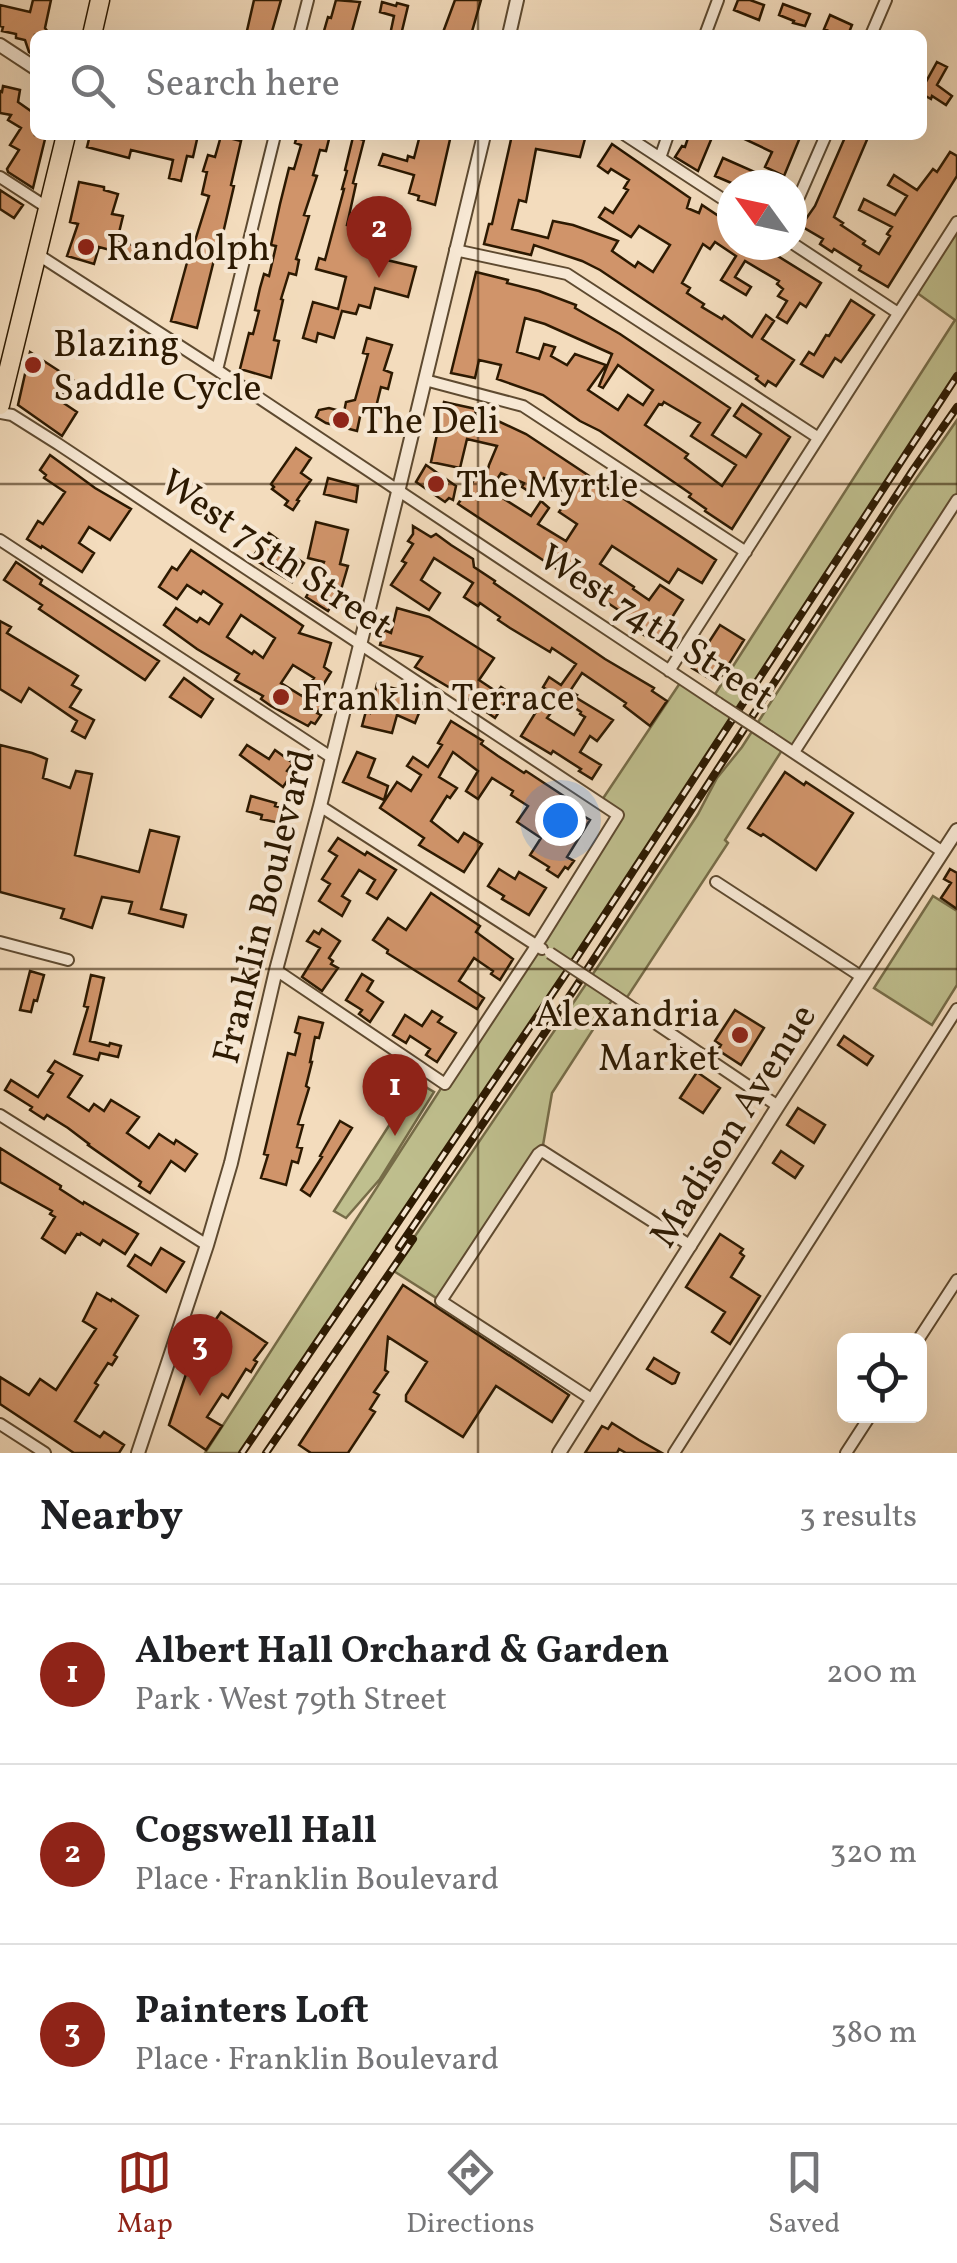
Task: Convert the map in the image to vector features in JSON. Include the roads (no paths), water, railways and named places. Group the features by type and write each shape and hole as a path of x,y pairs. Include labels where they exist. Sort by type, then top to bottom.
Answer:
{"main road":[{"path":"93,30 100,0"},
{"path":"0,404 65,140"}],"street":[{"path":"300,30 308,0"},
{"path":"510,30 518,0"},
{"path":"707,30 718,0"},
{"path":"872,30 886,0"},
{"path":"0,45 30,65"},
{"path":"217,370 273,140"},
{"name":"Franklin Boulevard","path":"138,1453 231,1163 483,140"},
{"path":"633,140 717,194"},
{"path":"660,158 666,140"},
{"path":"807,179 824,140"},
{"path":"0,177 48,208"},
{"path":"669,671 957,222"},
{"path":"454,250 567,274 818,437"},
{"name":"West 74th Street","path":"36,254 943,852"},
{"path":"807,254 898,312"},
{"path":"425,380 523,406 746,552"},
{"name":"West 75th Street","path":"0,413 12,416 58,444 618,814 537,946"},
{"path":"794,752 957,500"},
{"path":"0,540 331,758"},
{"path":"320,806 550,953 778,1106"},
{"name":"Madison Avenue","path":"559,1453 957,830"},
{"path":"716,882 862,976"},
{"path":"0,942 68,960"},
{"path":"276,970 444,1084 537,946"},
{"path":"674,1453 957,1010"},
{"path":"0,1114 207,1245"},
{"path":"593,1400 441,1302 542,1151 691,1246"},
{"path":"923,1333 957,1280"},
{"path":"846,1453 865,1423"},
{"path":"0,1424 45,1453"}],"railway":[{"path":"242,1453 571,966 957,376"},
{"path":"399,1247 575,988 957,407"},
{"path":"266,1453 413,1239"}],"place":[{"name":"Randolph","path":"86,247"},
{"name":"Cogswell Hall","path":"379,278"},
{"name":"Blazing Saddle Cycle","path":"33,365"},
{"name":"The Deli","path":"341,420"},
{"name":"The Myrtle","path":"436,484"},
{"name":"Franklin Terrace","path":"281,697"},
{"name":"Alexandria Market","path":"740,1035"},
{"name":"Albert Hall Orchard & Garden","path":"395,1136"},
{"name":"Painters Loft","path":"200,1396"}]}
